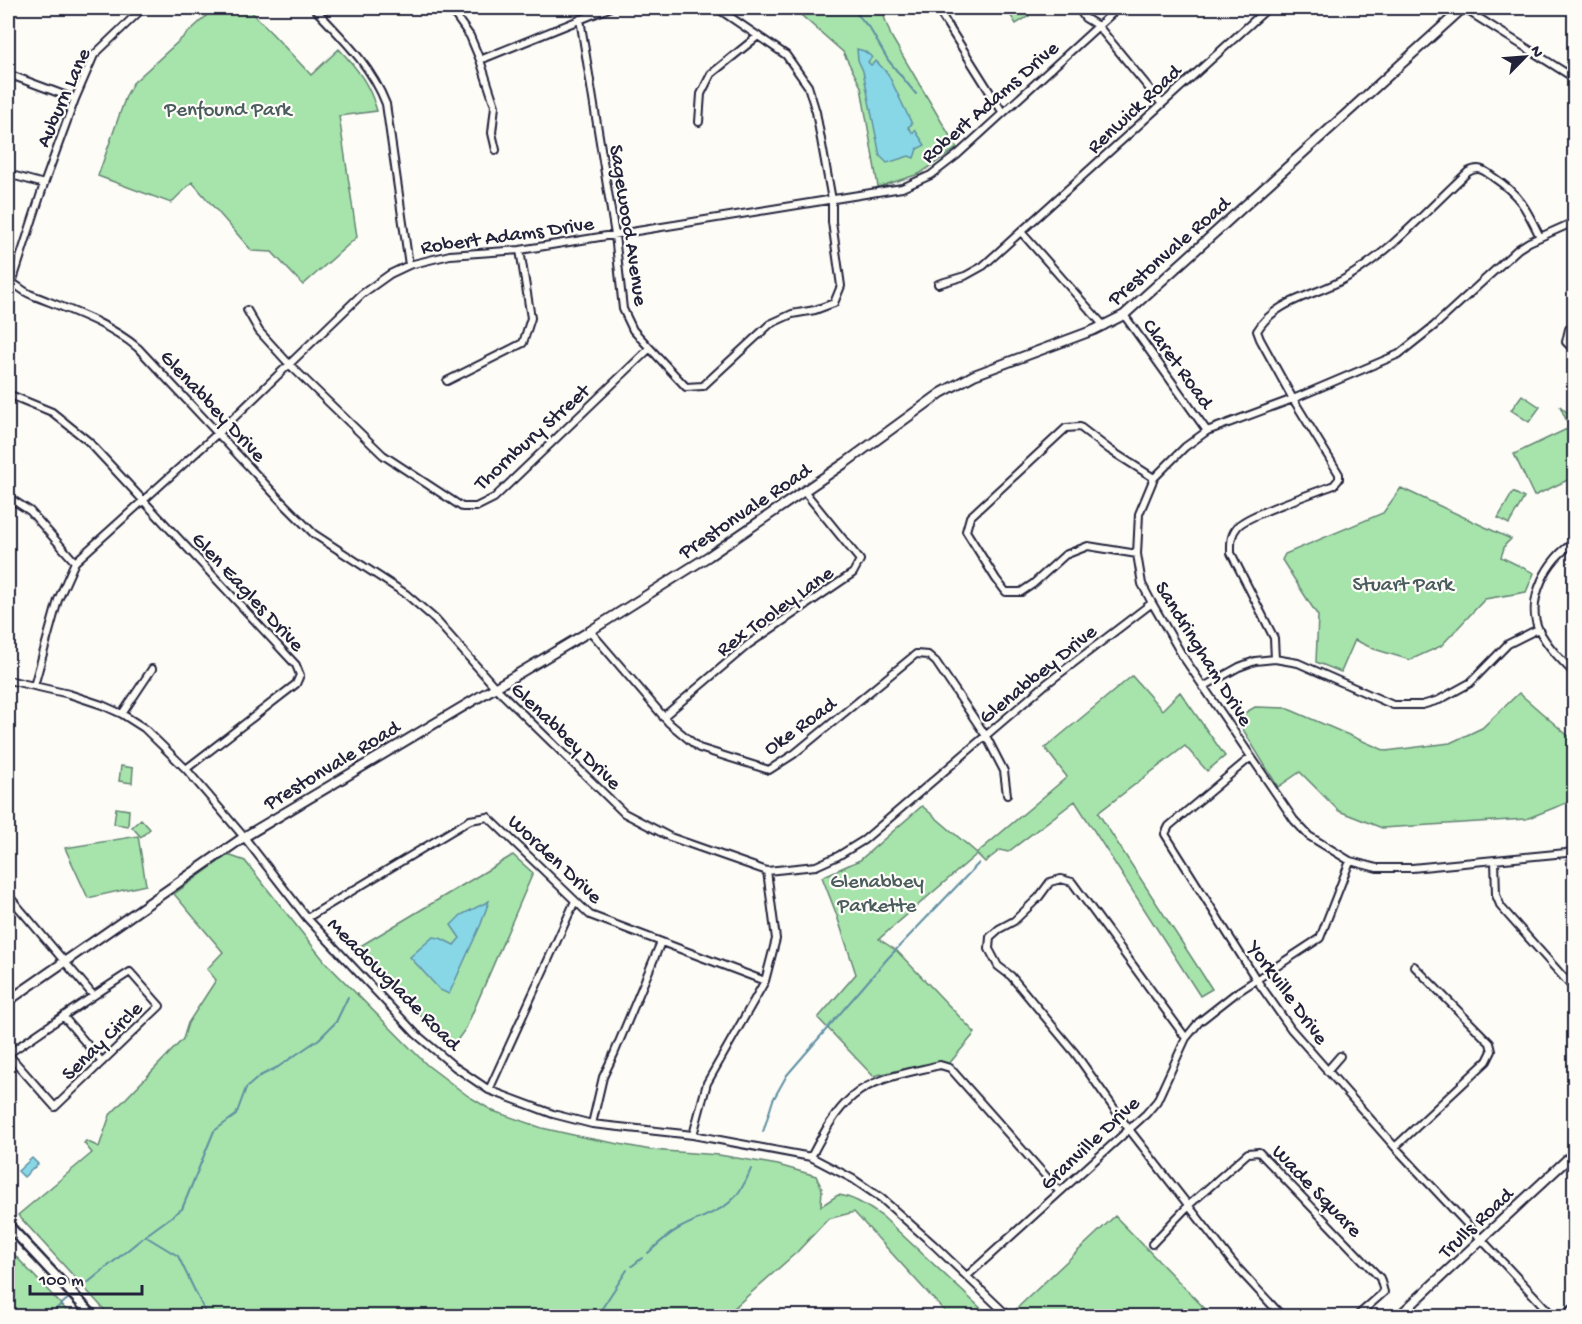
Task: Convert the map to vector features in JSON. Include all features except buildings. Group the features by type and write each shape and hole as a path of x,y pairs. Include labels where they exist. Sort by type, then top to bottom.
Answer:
{"main road":[{"path":"8,1225 93,1317"}],"street":[{"name":"Auburn Lane","path":"10,282 75,99 94,55 142,8"},
{"path":"314,8 363,59 379,85 386,104 409,265"},
{"path":"450,8 470,36 495,106 492,133 496,150"},
{"path":"480,60 609,8"},
{"name":"Sagewood Avenue","path":"580,19 615,235 623,309 633,330 649,350 686,387 703,386 770,324 792,314 815,310 834,303 841,286 832,222 832,200 816,112 808,86 786,55 717,8"},
{"path":"937,8 1003,113"},
{"path":"1078,8 1085,18 1098,26 1162,104"},
{"name":"Robert Adams Drive","path":"34,686 58,600 75,562 218,433 362,294 390,274 409,265 450,255 520,250 902,188 931,175 957,155 1118,8"},
{"name":"Renwick Road","path":"938,284 974,273 1022,233 1268,8"},
{"path":"1446,8 1454,15"},
{"path":"1463,8 1575,78"},
{"name":"Prestonvale Road","path":"8,1001 244,837 590,631 709,556 924,404 959,382 1104,326 1124,315 1463,8"},
{"path":"699,122 701,94 711,74 758,36"},
{"path":"8,74 75,99"},
{"path":"1275,659 1274,638 1231,553 1231,539 1238,525 1257,515 1334,485 1339,479 1339,474 1293,399 1260,339 1257,331 1262,322 1277,309 1346,279 1387,249 1474,168 1482,169 1511,189 1526,208 1540,237"},
{"path":"8,174 44,184"},
{"name":"Sandringham Drive","path":"1575,222 1518,249 1404,351 1293,399 1207,431 1185,447 1154,478 1139,514 1137,554 1142,584 1203,687 1294,820 1309,836 1350,861 1377,868 1412,868 1566,853 1575,850"},
{"path":"1022,233 1104,326"},
{"path":"447,381 523,343 531,318 520,250"},
{"name":"Glenabbey Drive","path":"10,282 29,294 86,315 127,339 280,501 315,534 406,594 435,619 495,687 624,813 670,837 766,871 816,866 864,840 1046,684 1152,603"},
{"name":"Thornbury Street","path":"247,310 259,331 290,365 383,455 462,507 476,507 494,498 649,350"},
{"name":"Claret Road","path":"1124,315 1207,431"},
{"path":"1575,326 1569,329 1566,342 1575,350"},
{"path":"8,394 52,412 88,441 142,502"},
{"path":"1137,554 1088,546 1065,555 1033,584 1020,592 1006,592 966,531 970,517 1066,428 1080,427 1110,450 1154,478"},
{"name":"Rex Tooley Lane","path":"663,717 749,644 853,573 860,560 804,491"},
{"path":"8,497 30,511 75,562"},
{"name":"Glen Eagles Drive","path":"142,502 296,665 300,675 296,684 186,769"},
{"path":"1575,543 1561,552 1554,560 1539,586 1536,607 1538,629 1554,651 1575,673"},
{"path":"1203,687 1239,667 1255,661 1275,659 1298,663 1393,705 1414,706 1439,700 1470,683 1508,644 1538,629"},
{"name":"Oke Road","path":"590,631 663,717 699,748 769,770 794,754 916,654 928,655 936,662 986,736"},
{"path":"122,714 152,669"},
{"name":"Meadowglade Road","path":"8,680 69,694 122,714 144,728 186,769 244,837 307,918 416,1034 455,1067 489,1090 553,1114 592,1124 693,1135 811,1157 853,1179 881,1198 1003,1311"},
{"path":"986,736 1004,771 1007,795"},
{"name":"Yorkville Drive","path":"1251,757 1169,826 1165,834 1291,1029 1395,1147 1553,1317"},
{"name":"Worden Drive","path":"307,918 470,820 488,817 590,915 765,981"},
{"path":"1496,860 1496,895 1501,907 1575,989"},
{"name":"Granville Drive","path":"967,1276 1146,1114 1157,1101 1186,1038 1199,1022 1257,978 1320,938 1350,861"},
{"path":"693,1135 707,1083 765,981 776,939 766,871"},
{"path":"1186,1038 1072,882 1060,879 1050,882 1039,897 1014,921 990,937 989,949 998,966 1011,976 1075,1053 1128,1128 1234,1264 1282,1317"},
{"path":"8,895 93,995"},
{"path":"489,1090 575,901"},
{"path":"592,1124 603,1077 660,942"},
{"path":"1395,1147 1487,1060 1492,1051 1490,1043 1414,966"},
{"name":"Senay Circle","path":"130,972 160,1006 55,1107 8,1054 93,995 130,972"},
{"path":"63,1016 102,1062"},
{"path":"1327,1071 1340,1056"},
{"path":"811,1157 830,1122 853,1095 880,1081 940,1065 950,1068 1059,1191"},
{"name":"Wade Square","path":"1189,1205 1248,1153 1259,1152 1380,1278 1384,1292 1357,1317"},
{"name":"Trulls Road","path":"1399,1317 1575,1154"},
{"path":"1152,1244 1189,1205"},
{"path":"1564,1317 1575,1307"}],"green space":[{"name":"Penfound Park","path":"215,8 248,8 311,75 339,49 362,77 377,111 339,116 357,237 303,285 272,252 252,251 192,182 171,203 98,176 126,96 133,83"},
{"path":"793,8 881,8 891,36 957,148 919,174 878,187 861,87 843,52"},
{"path":"1006,8 1025,8 1029,16 1016,24"},
{"path":"1522,395 1540,407 1529,422 1511,410"},
{"path":"1560,406 1574,419 1574,434 1568,424"},
{"path":"1567,429 1574,444 1574,477 1534,496 1514,454"},
{"name":"Stuart Park","path":"1401,488 1511,539 1505,545 1501,557 1534,573 1526,592 1485,599 1441,646 1410,660 1374,649 1355,640 1341,672 1316,662 1318,616 1282,560 1285,554 1383,513"},
{"path":"1513,492 1524,498 1509,524 1498,518"},
{"name":"Glenabbey Parkette","path":"1132,676 1162,710 1180,692 1225,756 1207,771 1185,746 1098,813 1212,989 1200,996 1075,801 1008,852 1000,850 985,862 977,854 879,939 897,951 975,1033 948,1065 923,1065 873,1076 818,1018 856,974 822,877 860,860 922,806 977,853 1067,777 1045,748"},
{"path":"1519,693 1574,741 1574,800 1526,819 1382,828 1339,811 1300,772 1278,787 1236,718 1255,707 1286,708 1386,751 1450,743 1482,728"},
{"path":"121,766 133,768 132,783 119,781"},
{"path":"116,808 129,810 128,826 114,824"},
{"path":"141,819 150,829 141,837 132,827"},
{"path":"138,836 146,885 88,898 65,848"},
{"path":"228,855 245,861 326,963 427,1065 468,1096 493,1111 542,1128 651,1150 719,1155 778,1165 816,1176 822,1189 821,1206 838,1195 844,1196 856,1200 883,1217 989,1316 949,1316 854,1212 828,1219 797,1252 725,1316 110,1316 18,1215 92,1153 84,1143 86,1141 99,1147 110,1115 183,1039 188,1023 216,980 207,969 223,952 174,894"},
{"path":"513,855 533,873 466,1028 453,1046 435,1031 357,948"},
{"path":"1115,1216 1212,1316 1007,1316 1015,1310"},
{"path":"8,1248 72,1316 8,1316"}],"water":[{"path":"857,49 872,57 868,62 871,65 876,61 888,74 912,124 908,127 913,133 915,130 925,145 917,149 914,158 909,156 887,163 880,156"},
{"path":"489,901 449,994 440,990 410,957 433,937 454,945 460,938 451,925 461,915"},
{"path":"32,1158 38,1164 24,1177 18,1171"}],"waterway":[{"path":"852,8 870,29 888,60 916,94"},
{"path":"763,1132 773,1100 787,1075 888,958 979,863"},
{"path":"80,1289 182,1209 214,1131 236,1115 246,1088 260,1076 278,1067 319,1039 336,1022 348,997"},
{"path":"648,1253 674,1231 713,1213 730,1202 738,1194 751,1169"},
{"path":"145,1236 178,1256 207,1316"},
{"path":"632,1266 642,1258"},
{"path":"597,1316 627,1270"},
{"path":"54,1316 57,1308 70,1297"}]}
